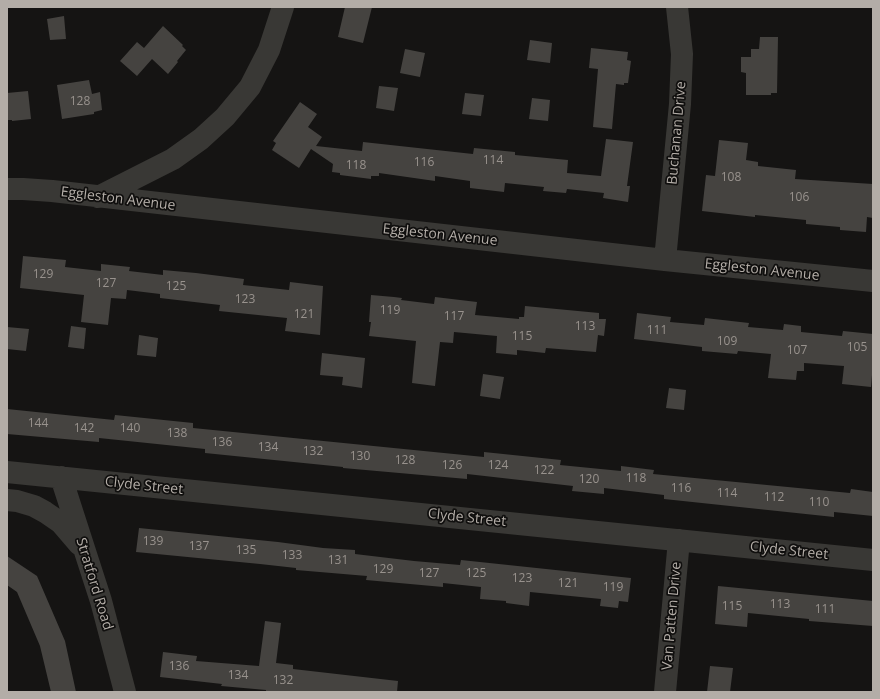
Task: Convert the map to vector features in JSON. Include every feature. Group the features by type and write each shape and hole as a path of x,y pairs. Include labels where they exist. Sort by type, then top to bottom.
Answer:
{"street":[{"path":"98,197 173,159 201,139 225,117 250,87 269,50 283,7"},
{"name":"Buchanan Drive","path":"665,260 680,104 682,54 677,7"},
{"name":"Eggleston Avenue","path":"7,189 52,191 665,260 873,281"},
{"name":"Clyde Street","path":"7,472 873,560"},
{"name":"Stratford Road","path":"61,477 101,601 125,692"},
{"path":"7,500 34,506 46,512 61,523 84,550"},
{"name":"Van Patten Drive","path":"665,692 680,540"}],"building":[{"path":"345,7 372,7 363,43 338,37"},
{"path":"64,16 66,39 50,40 47,19"},
{"path":"163,26 183,45 182,46 186,50 168,74 152,59 137,76 120,61 137,42 144,48"},
{"path":"760,37 778,37 777,93 771,93 771,95 746,95 746,73 741,72 741,57 751,57 751,49 759,49"},
{"path":"530,40 552,43 550,63 527,60"},
{"path":"591,48 628,52 627,60 631,61 628,83 624,83 624,85 616,84 612,129 593,127 598,69 589,68"},
{"path":"405,49 425,53 420,77 400,73"},
{"path":"89,80 92,94 100,92 102,110 94,112 94,114 62,119 57,85"},
{"path":"379,86 398,88 394,111 376,108"},
{"path":"28,91 31,119 12,121 7,120 7,93"},
{"path":"465,93 484,95 481,116 462,114"},
{"path":"532,98 550,100 548,121 529,119"},
{"path":"300,102 317,114 308,127 322,137 316,146 362,151 363,142 473,154 474,148 515,152 515,155 568,160 567,173 601,176 606,139 633,142 627,186 630,186 628,202 603,198 604,193 567,189 566,193 543,191 544,187 505,183 504,192 470,188 470,181 435,176 435,181 379,173 379,176 371,176 371,179 340,175 340,173 332,172 333,164 311,149 299,168 272,150 276,143 273,141"},
{"path":"719,140 748,143 746,160 758,162 758,166 796,170 795,179 873,184 873,218 867,217 866,232 840,230 840,227 806,224 806,220 755,215 755,217 702,211 706,175 715,176"},
{"path":"23,256 66,260 65,267 101,271 101,264 130,267 129,271 163,275 163,270 196,273 244,279 243,285 289,290 290,282 323,286 320,335 285,331 287,318 219,311 220,305 160,298 160,294 127,290 126,299 111,298 108,325 81,322 84,295 20,288"},
{"path":"371,295 402,298 401,300 434,304 435,297 477,302 475,315 519,319 519,317 524,317 525,306 599,313 599,319 606,319 604,336 598,335 596,352 546,348 545,353 517,350 517,355 496,353 497,336 454,332 453,343 440,342 435,386 412,383 416,341 369,336 371,322 369,322"},
{"path":"637,313 671,317 670,322 704,325 705,318 749,323 748,327 783,330 784,324 801,326 801,332 842,336 843,331 873,334 871,387 842,384 844,366 804,363 804,371 797,371 796,380 768,378 771,354 738,351 737,354 702,351 702,347 634,339"},
{"path":"71,326 86,328 84,349 68,347"},
{"path":"7,327 29,329 26,351 7,349"},
{"path":"139,335 158,338 156,357 137,355"},
{"path":"322,353 365,358 362,388 342,385 343,377 320,375"},
{"path":"483,374 504,377 500,399 480,396"},
{"path":"669,388 686,390 684,410 666,408"},
{"path":"7,409 114,420 115,415 193,423 193,428 484,457 484,452 561,460 560,465 621,471 621,466 654,470 653,474 850,493 851,489 873,492 873,516 834,512 834,517 664,499 664,495 604,488 604,494 572,491 573,486 467,474 467,479 343,468 205,453 205,449 99,438 99,442 7,434"},
{"path":"139,528 323,548 355,550 355,554 414,561 460,565 461,560 631,578 628,602 619,601 618,608 600,606 601,599 530,592 529,606 506,603 506,601 480,599 481,587 443,583 443,587 366,580 367,576 296,570 296,568 136,552"},
{"path":"7,556 37,576 65,641 76,692 51,692 40,646 17,592 7,585"},
{"path":"718,586 873,601 873,626 809,621 809,619 748,613 747,627 715,624"},
{"path":"265,621 281,623 276,663 293,665 293,669 398,681 397,692 266,692 266,690 221,686 222,684 160,677 163,652 197,656 196,661 259,666"},
{"path":"710,666 733,668 730,692 707,692"}]}
